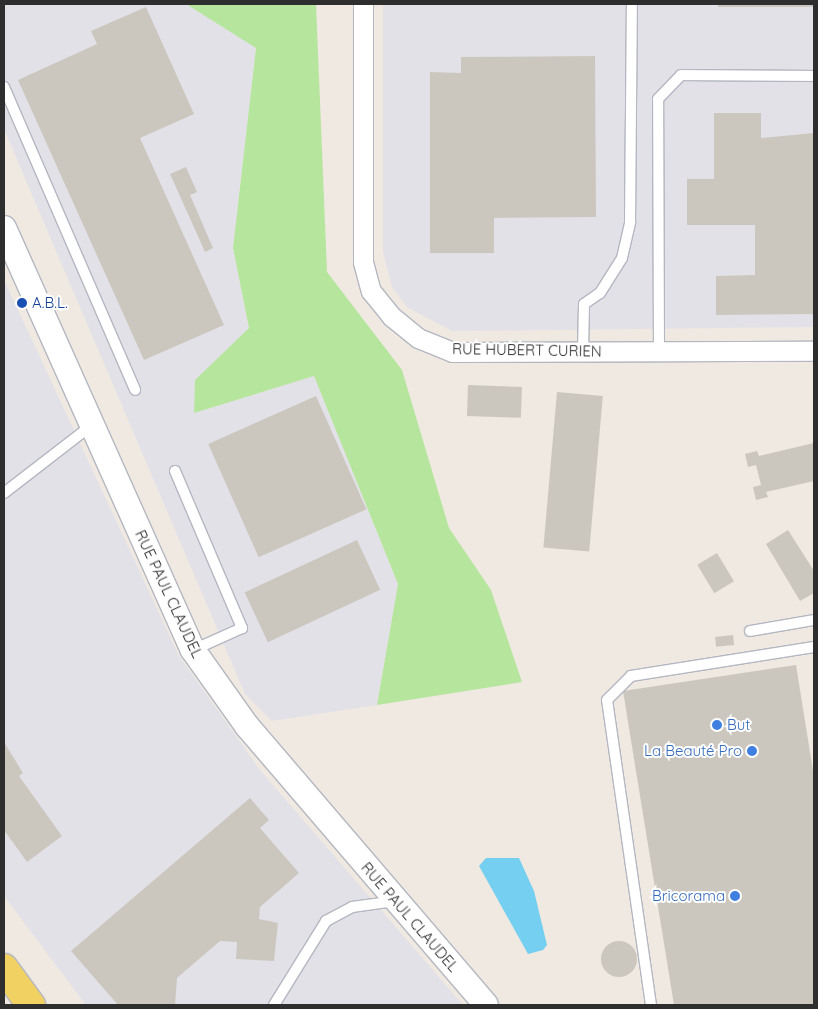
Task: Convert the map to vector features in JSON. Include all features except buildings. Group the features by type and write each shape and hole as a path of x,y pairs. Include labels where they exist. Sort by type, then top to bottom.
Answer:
{"main road":[{"path":"4,968 31,1005"},
{"path":"4,998 9,1005"}],"street":[{"name":"RUE HUBERT CURIEN","path":"363,4 363,262 371,291 391,316 418,338 452,352 814,351"},
{"name":"RUE PAUL CLAUDEL","path":"7,242 193,650 247,726 486,1005"}],"lane":[{"path":"583,352 584,304 600,292 622,258 630,222 632,4"},
{"path":"659,352 658,99 681,75 814,76"},
{"path":"4,87 135,390"},
{"path":"4,494 92,425"},
{"path":"176,471 242,628 193,650"},
{"path":"750,631 814,620"},
{"path":"651,1005 607,700 631,676 814,647"},
{"path":"274,1005 326,921 352,908 396,900"}],"shaded area":[{"path":"4,4 186,4 256,47 233,248 249,329 196,380 194,413 314,376 398,584 377,705 272,721 245,694 4,129"},
{"path":"383,4 814,4 814,327 452,331 407,307 392,287 383,252"},
{"path":"4,280 179,656 260,770 463,1005 86,1005 4,896"}],"green space":[{"path":"186,4 316,4 327,272 402,370 449,528 491,590 522,682 377,705 398,584 314,376 194,413 195,380 249,328 233,248 256,48"}],"water":[{"path":"486,858 519,858 534,891 547,945 543,950 528,954 479,866"}],"place":[{"name":"A.B.L.","path":"22,303"},
{"name":"But","path":"717,725"},
{"name":"La Beauté Pro","path":"752,751"},
{"name":"Bricorama","path":"735,896"}]}
